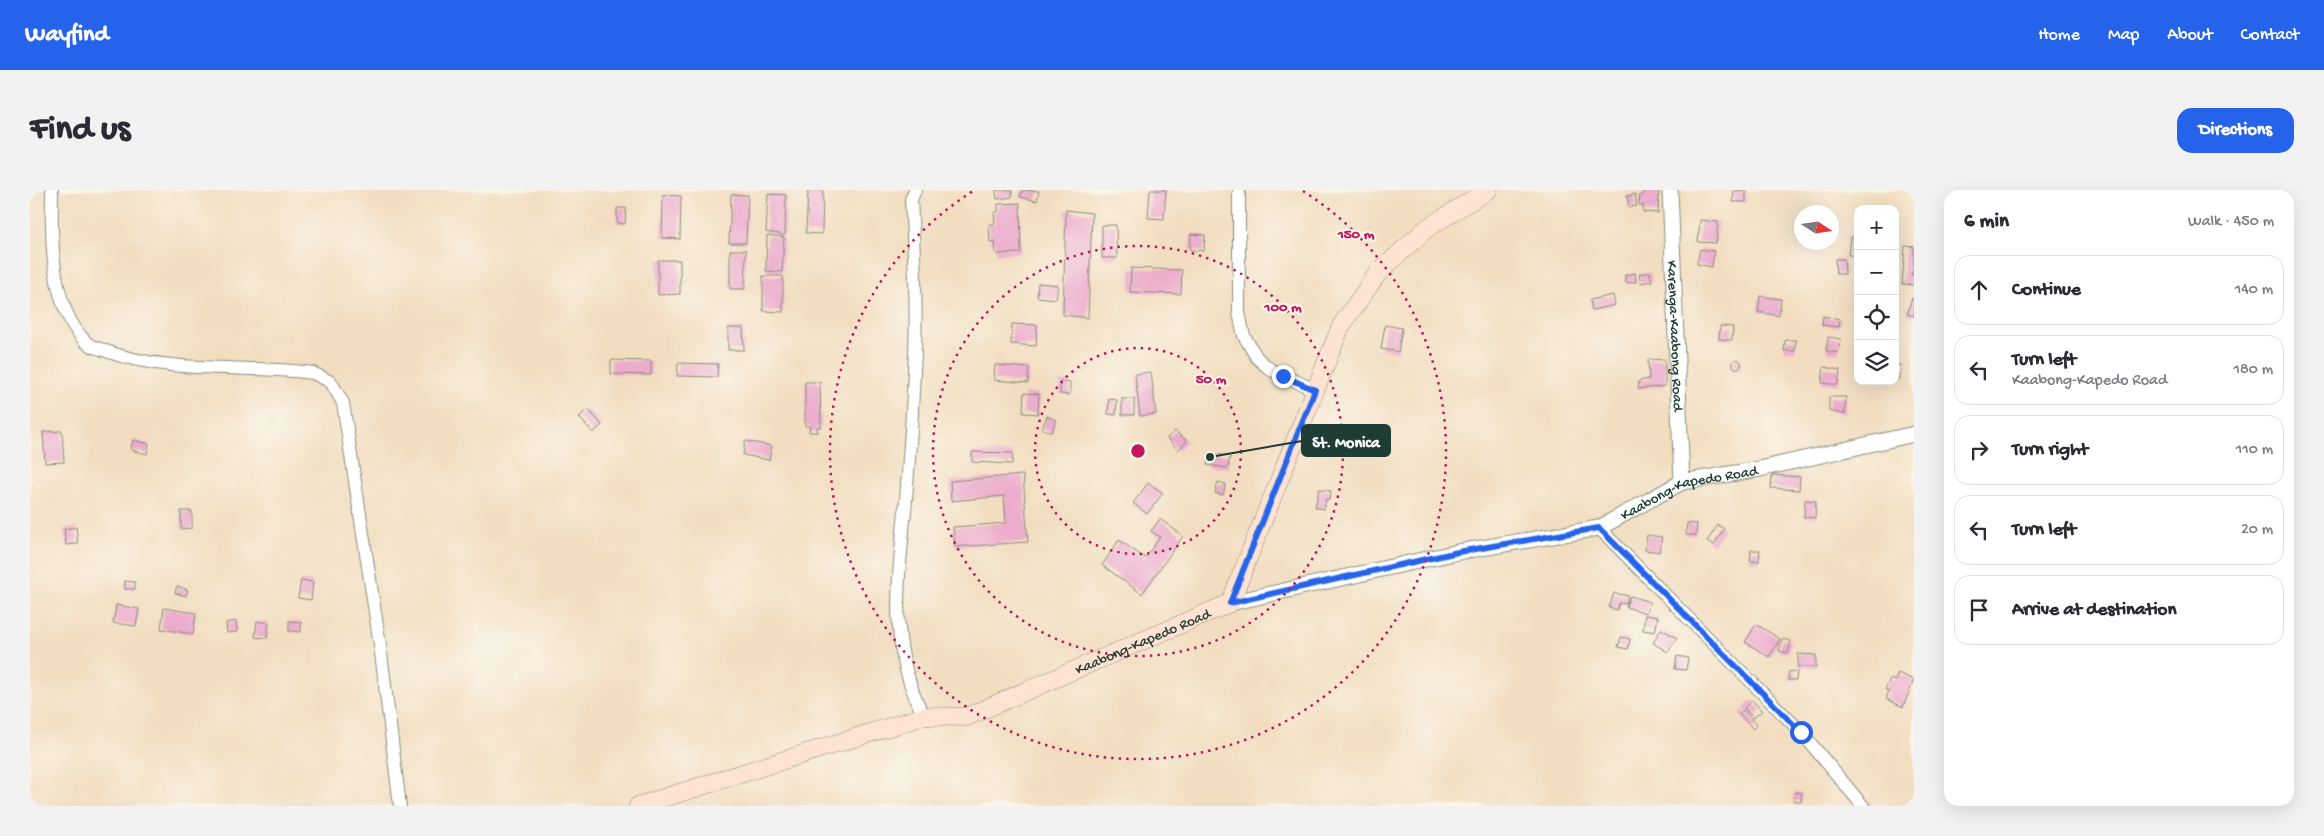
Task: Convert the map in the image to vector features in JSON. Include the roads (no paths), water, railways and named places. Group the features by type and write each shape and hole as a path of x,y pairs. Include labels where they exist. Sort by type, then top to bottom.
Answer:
{"main road":[{"path":"1230,603 1341,326 1378,273 1427,228 1488,190"},
{"name":"Kaabong-Kapedo Road","path":"638,806 924,716 966,717 1230,603"}],"street":[{"path":"52,190 51,231 59,295 70,320 86,343 119,356 151,364 313,373 331,382 343,403 380,645 400,806"},
{"path":"1239,190 1239,313 1244,336 1257,358 1271,370 1315,390"},
{"name":"Karenga-Kaabong Road","path":"1670,190 1682,482"},
{"path":"910,193 917,289 915,353 897,620 904,665 912,692 924,716"},
{"name":"Kaabong-Kapedo Road","path":"1230,603 1458,552 1599,528 1682,482 1760,469 1914,434"},
{"path":"1599,528 1801,732 1863,806"}],"place":[{"name":"St. Monica","path":"1210,457"}]}
